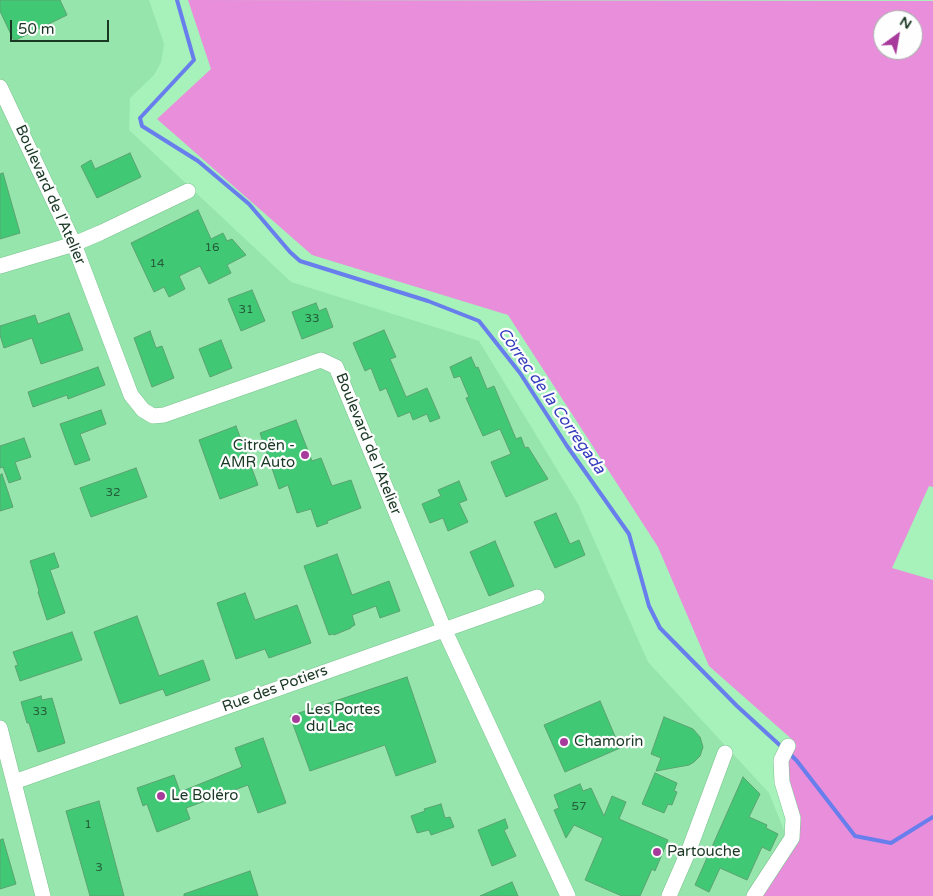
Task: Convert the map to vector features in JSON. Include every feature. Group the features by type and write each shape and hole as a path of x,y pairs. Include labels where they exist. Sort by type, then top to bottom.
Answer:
{"street":[{"name":"Boulevard de l'Atelier","path":"0,87 6,113 74,244 131,395 143,410 153,416 164,415 321,360 336,367 444,629 568,896"},
{"path":"0,266 74,244 100,234 188,191"},
{"name":"Rue des Potiers","path":"14,782 537,597"},
{"path":"0,728 43,896"},
{"path":"754,896 792,838 793,818 782,782 781,760 785,751"},
{"path":"669,896 689,850 725,753"}],"shaded area":[{"path":"0,0 149,0 164,44 161,62 154,75 130,98 129,130 291,282 479,341 578,504 648,662 769,793 787,838 760,896 0,896"},
{"path":"188,0 933,1 933,487 929,486 892,568 933,580 933,896 760,896 791,852 786,762 795,742 709,666 658,547 508,315 312,255 157,119 211,69"}],"building":[{"path":"0,0 60,0 67,15 14,41 0,11"},
{"path":"130,153 141,177 97,198 81,166 91,160 95,169"},
{"path":"3,173 20,233 0,239 0,174"},
{"path":"198,210 211,239 223,233 227,241 232,239 246,255 227,265 231,273 209,284 200,266 179,276 185,289 169,297 164,287 154,292 131,243"},
{"path":"252,290 265,321 241,331 228,299"},
{"path":"316,303 319,311 326,308 333,327 302,339 292,312"},
{"path":"69,313 83,350 41,364 32,338 4,348 0,335 0,326 35,315 38,324"},
{"path":"384,330 396,357 390,359 406,397 427,388 440,418 430,422 427,414 413,420 410,412 398,417 386,388 380,391 371,368 365,371 353,343"},
{"path":"150,331 156,348 162,346 174,378 152,387 134,338"},
{"path":"221,340 232,368 210,377 199,349"},
{"path":"471,357 476,368 478,367 487,389 494,386 516,439 521,437 525,448 528,447 548,479 506,497 491,462 511,454 500,429 483,436 466,398 469,397 460,376 454,378 450,367"},
{"path":"98,367 105,385 68,399 67,395 33,407 28,392"},
{"path":"101,410 106,424 80,434 90,460 75,465 60,424"},
{"path":"296,420 312,461 321,458 332,486 351,480 361,508 327,521 328,523 317,527 311,509 297,513 288,485 279,489 260,433"},
{"path":"236,426 258,485 220,499 199,440"},
{"path":"24,438 31,457 15,462 21,479 9,483 3,467 0,468 0,446"},
{"path":"136,468 147,497 91,517 80,488"},
{"path":"2,474 13,507 0,511 0,475"},
{"path":"459,481 467,500 459,503 468,522 448,531 443,518 430,523 422,504 441,496 438,490"},
{"path":"556,513 570,544 579,540 585,555 555,568 534,522"},
{"path":"495,541 514,586 489,596 470,552"},
{"path":"54,553 59,567 50,570 65,613 47,620 30,561"},
{"path":"337,554 352,595 389,581 400,611 380,618 376,606 352,615 355,625 351,628 334,635 329,635 304,566"},
{"path":"245,593 255,620 297,605 311,643 269,658 265,649 236,659 217,603"},
{"path":"137,616 159,676 203,660 210,680 166,696 163,689 120,704 94,632"},
{"path":"72,632 82,660 20,681 15,666 18,665 13,652"},
{"path":"407,677 436,762 396,776 385,745 310,771 290,716"},
{"path":"41,696 42,700 52,698 65,743 38,752 21,702"},
{"path":"600,701 620,748 565,772 544,725"},
{"path":"664,717 693,729 700,737 703,747 700,756 689,765 656,771 661,758 651,754"},
{"path":"263,738 286,803 258,813 248,785 186,808 190,819 157,832 147,804 143,806 137,788 174,775 180,792 242,767 235,748"},
{"path":"655,773 677,783 674,791 677,792 672,805 668,804 664,813 642,804"},
{"path":"743,777 760,794 749,817 767,825 766,828 778,834 770,851 762,847 747,880 720,868 709,892 695,885"},
{"path":"580,784 583,791 591,788 604,816 612,796 626,802 619,819 668,840 655,871 652,869 640,896 622,896 585,880 603,838 574,825 566,838 554,810 559,808 554,795"},
{"path":"99,801 124,896 90,896 66,811"},
{"path":"441,804 445,818 450,817 454,827 431,835 429,830 417,833 411,816 425,811 424,809"},
{"path":"505,819 508,828 504,830 516,856 492,866 478,830"},
{"path":"3,839 16,884 0,889 0,840"},
{"path":"250,871 258,896 184,896 184,894"},
{"path":"512,882 518,896 480,896"}],"waterway":[{"name":"Còrrec de la Corregada","path":"177,0 194,60 140,118 142,126 198,161 249,204 300,261 428,301 479,321 520,373 567,446 629,534 649,606 660,628 737,706 784,749"},
{"name":"Còrrec de la Corregada","path":"789,753 855,836 891,843 933,817"}],"place":[{"name":"Citroën - AMR Auto","path":"305,455"},
{"name":"Les Portes du Lac","path":"296,719"},
{"name":"Chamorin","path":"564,742"},
{"name":"Le Boléro","path":"161,796"},
{"name":"Partouche","path":"657,852"}]}
